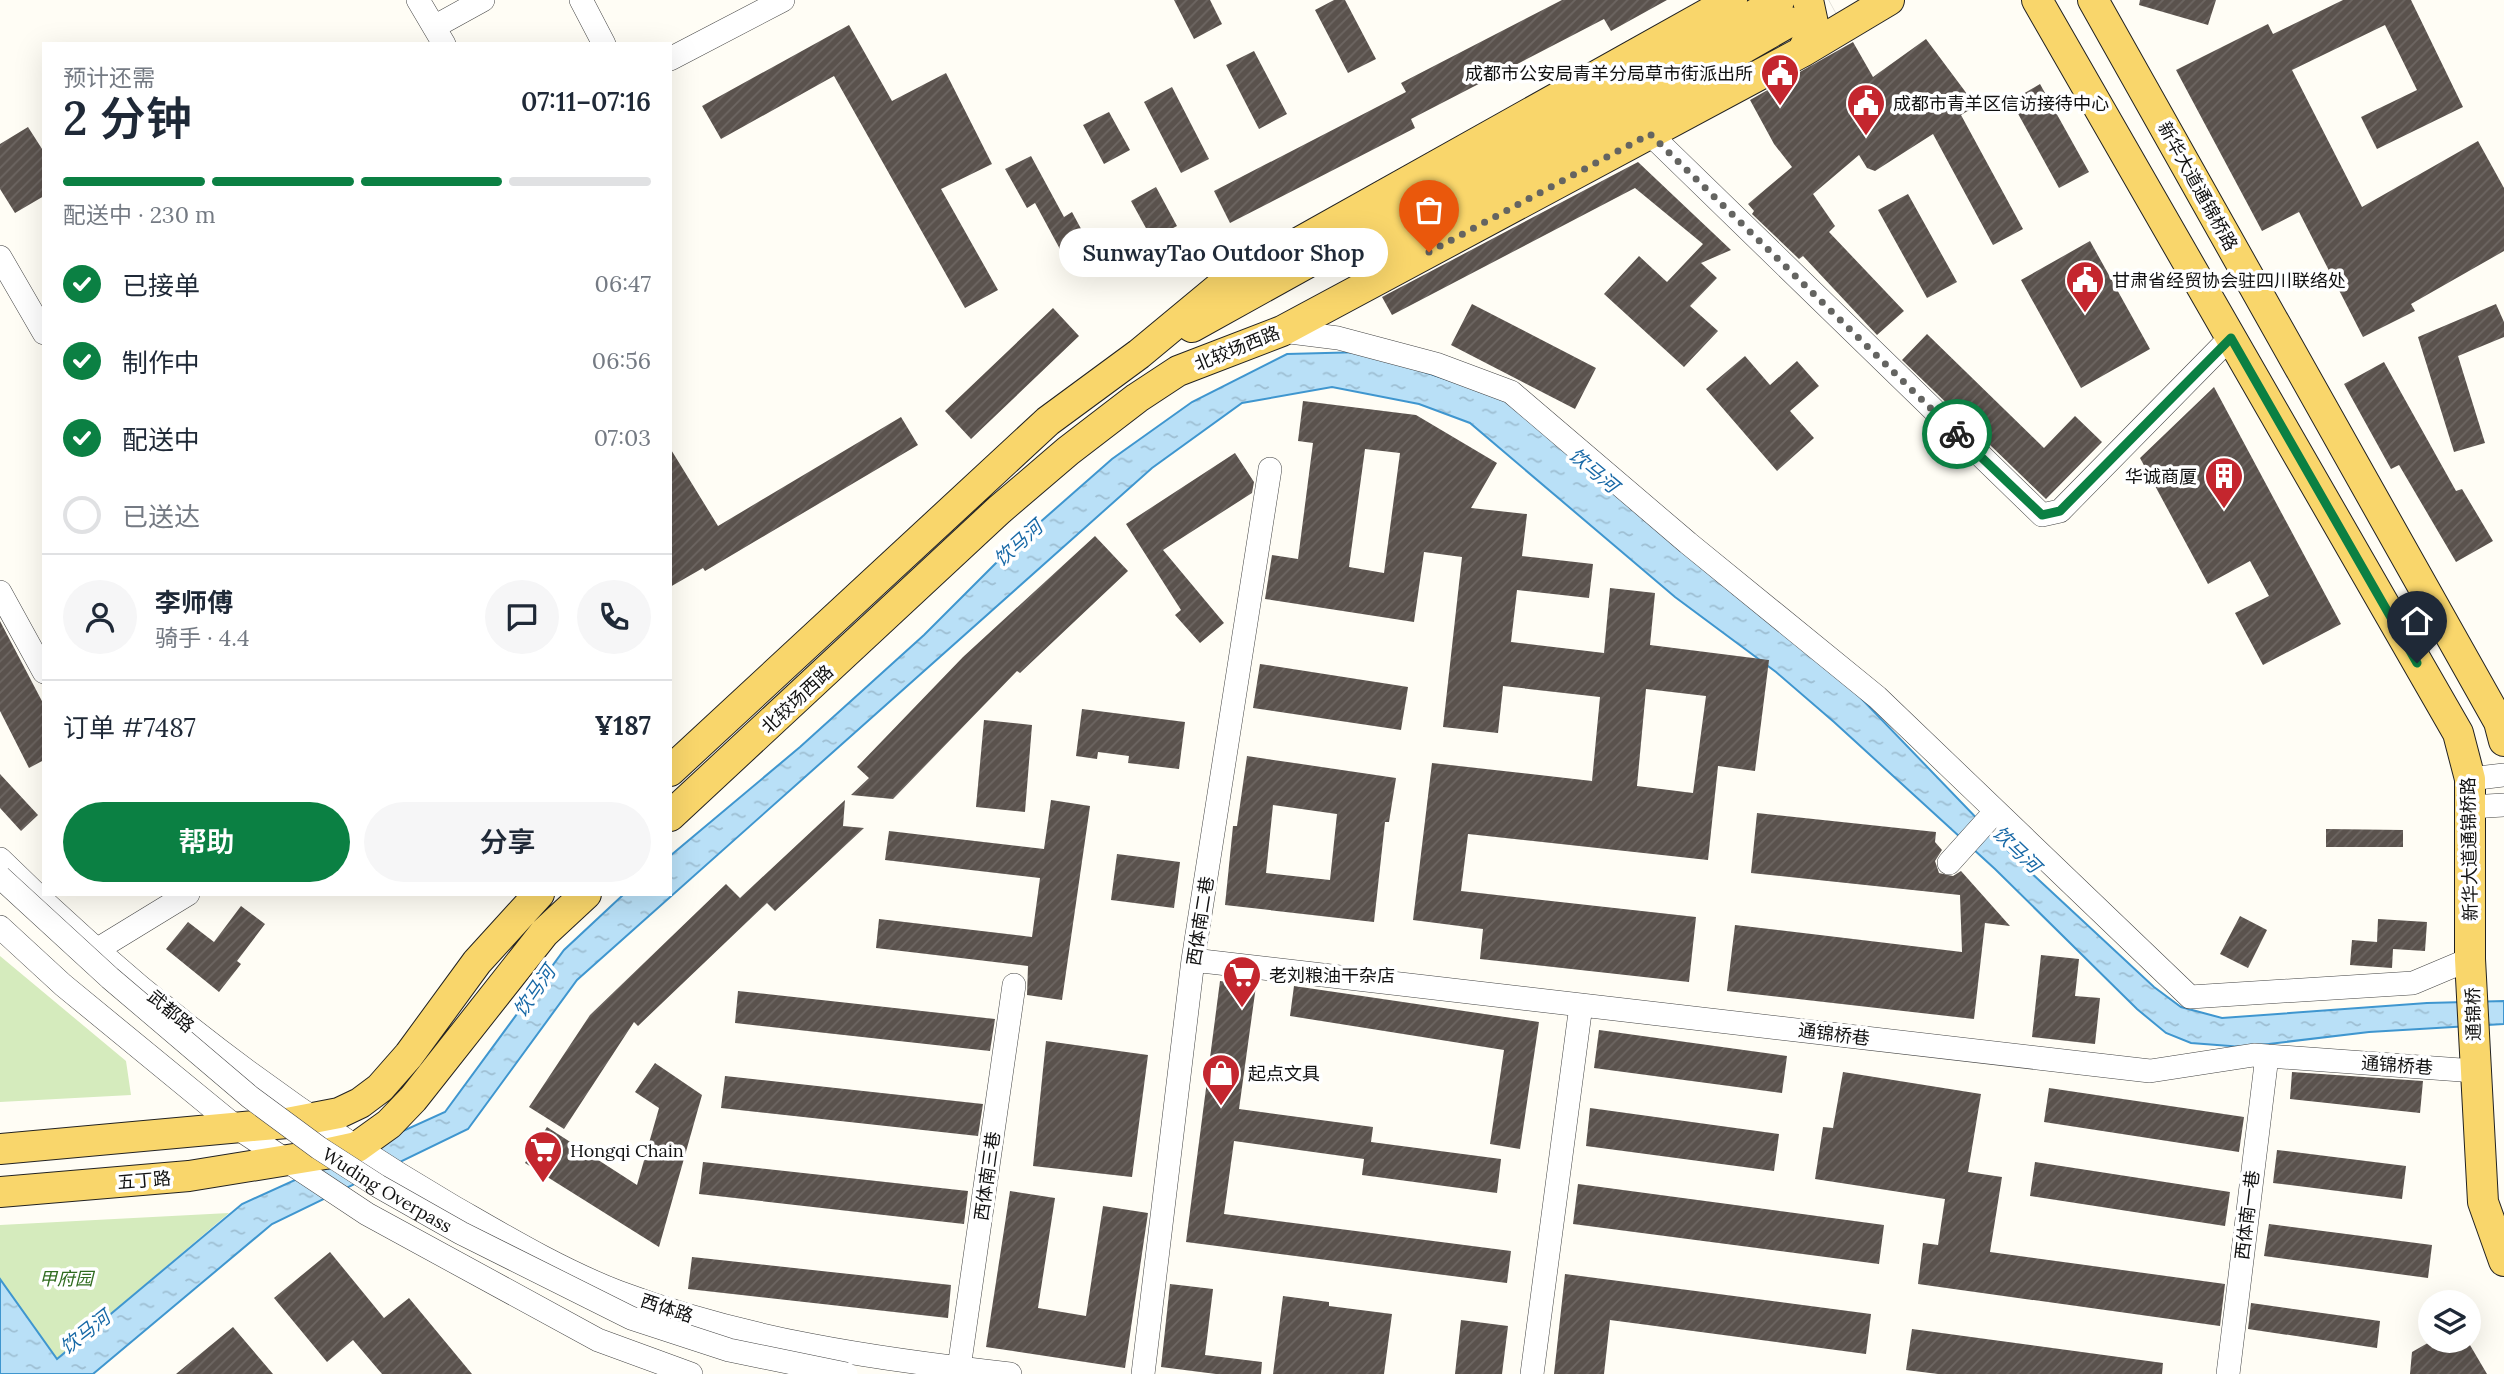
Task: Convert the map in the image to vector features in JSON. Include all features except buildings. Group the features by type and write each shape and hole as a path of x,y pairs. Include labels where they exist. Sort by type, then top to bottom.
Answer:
{"main road":[{"name":"北较场西路","path":"672,769 1048,421 1139,354 1221,286 1732,0"},
{"path":"1802,52 1814,28 1808,0"},
{"name":"北较场西路","path":"672,814 999,510 1101,423 1178,371 1282,331 1802,52 1889,0"},
{"name":"新华大道通锦桥路","path":"2037,0 2458,733 2470,793 2471,965"},
{"name":"新华大道通锦桥路","path":"2094,0 2499,722 2504,741"},
{"path":"1139,354 1784,12"},
{"path":"1178,371 1225,341 1347,275 1784,12"},
{"path":"0,1149 314,1120 360,1103 380,1088 477,962 537,896"},
{"path":"288,1161 356,1147 389,1124 413,1099 544,933 584,896"},
{"name":"通锦桥","path":"2471,965 2474,1065"},
{"path":"2474,1065 2483,1202 2504,1261"},
{"name":"五丁路","path":"0,1192 189,1176 288,1161"}],"street":[{"path":"418,0 439,35 483,0"},
{"path":"581,0 603,42"},
{"path":"672,58 783,0"},
{"path":"1650,134 2042,515 2060,511 2231,338"},
{"path":"0,257 42,330"},
{"path":"1282,331 1338,338 1436,364 1511,392 1688,543 1877,697 1994,813 2190,997 2413,983 2471,965"},
{"name":"西体南二巷","path":"1143,1374 1194,960 1270,469"},
{"path":"0,592 42,668"},
{"path":"2470,793 2504,775"},
{"path":"2470,793 2504,805"},
{"path":"1953,857 1994,813"},
{"name":"武都路","path":"0,859 99,949 259,1082 356,1147"},
{"name":"Wuding Overpass","path":"0,877 110,978 250,1097 319,1148 378,1186 472,1239 631,1318 729,1350 846,1374"},
{"path":"99,949 175,897"},
{"path":"0,927 63,985 236,1127 367,1214 598,1340 665,1369 691,1374"},
{"name":"通锦桥巷","path":"1194,960 2150,1070 2267,1055 2474,1065"},
{"name":"西体南三巷","path":"959,1368 1014,985"},
{"path":"1532,1374 1581,1004"},
{"name":"西体南一巷","path":"2228,1374 2267,1055"},
{"name":"西体路","path":"356,1147 519,1245 617,1292 747,1333 809,1347 1010,1374"},
{"path":"665,1369 674,1311"}],"green space":[{"path":"0,956 126,1061 131,1095 0,1102"},
{"name":"甲府园","path":"229,1213 56,1360 0,1279 0,1225"}],"water":[{"name":"饮马河","path":"1364,352 1515,402 1828,664 2014,857 2154,987 2181,1007 2222,1018 2427,1003 2504,1001 2504,1024 2369,1032 2243,1047 2191,1043 2166,1033 2137,1009 1995,869 1834,722 1776,672 1675,597 1470,423 1419,404 1332,387 1242,403 1152,468 672,895 672,854 800,747 924,635 1013,546 1112,459 1192,402 1287,354"},
{"name":"饮马河","path":"622,896 671,896 577,980 468,1129 272,1224 93,1374 0,1374 0,1279 57,1359 242,1204 445,1112 564,950"}],"tunnel":[{"path":"1789,22 1829,0"}],"way so far":[{"path":"1429,252 1650,134 1957,434"}],"place":[{"name":"成都市公安局青羊分局草市街派出所","path":"1780,107"},
{"name":"成都市青羊区信访接待中心","path":"1866,137"},
{"name":"SunwayTao Outdoor Shop","path":"1429,252"},
{"name":"甘肃省经贸协会驻四川联络处","path":"2085,314"},
{"name":"华诚商厦","path":"2224,510"},
{"name":"老刘粮油干杂店","path":"1242,1009"},
{"name":"起点文具","path":"1221,1107"},
{"name":"Hongqi Chain","path":"543,1184"}],"route":[{"path":"1957,434 2042,515 2060,511 2231,338 2417,663"}]}
